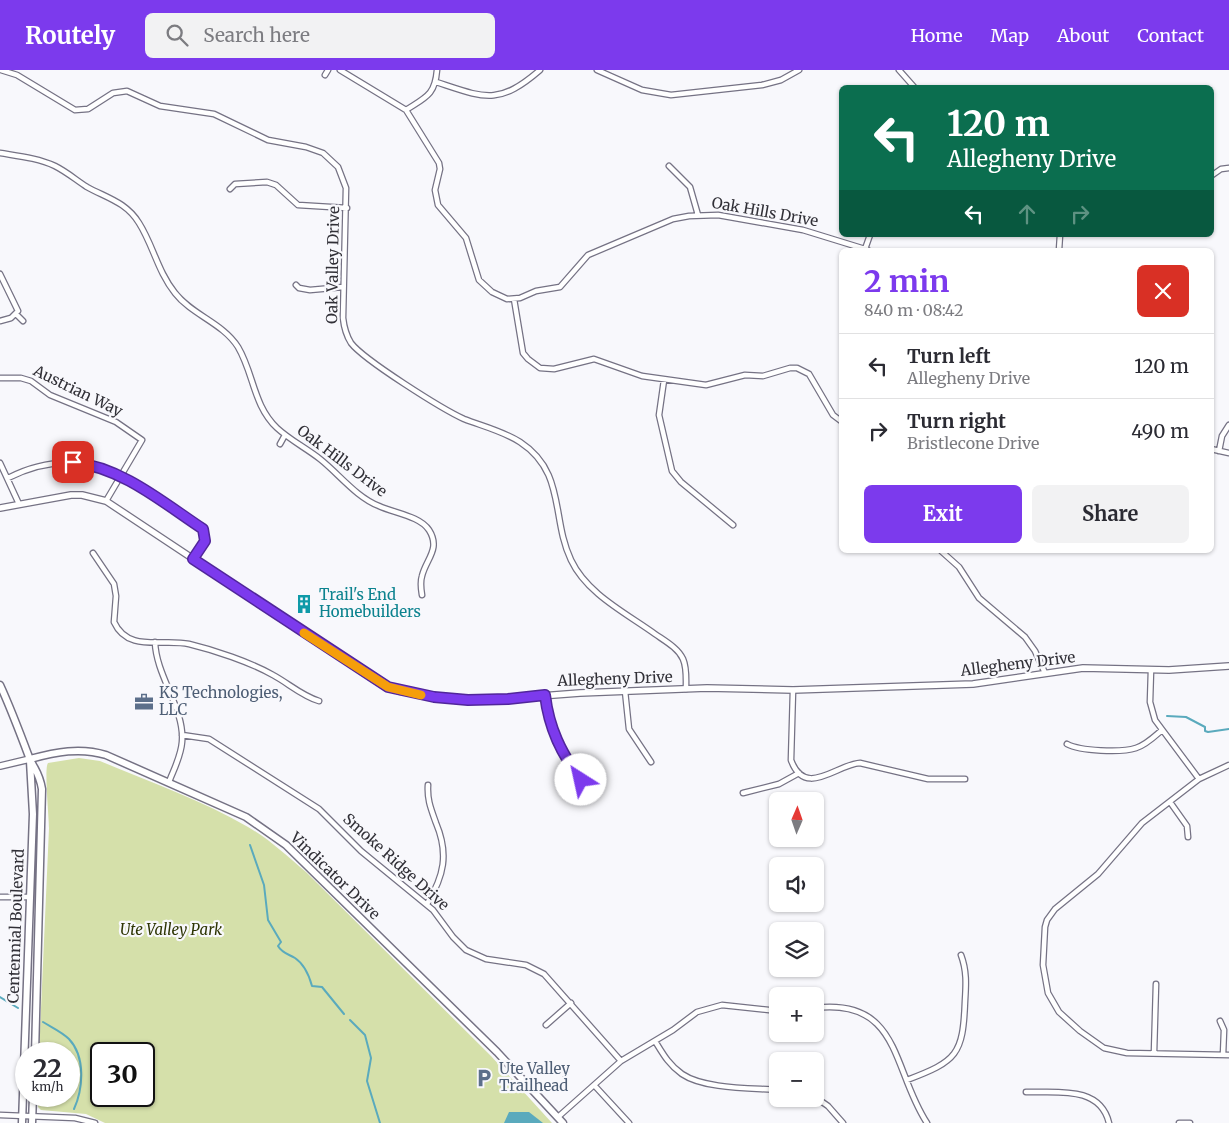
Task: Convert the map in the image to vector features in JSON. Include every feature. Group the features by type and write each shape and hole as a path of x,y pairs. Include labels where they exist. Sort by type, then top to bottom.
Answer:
{"main road":[{"name":"Centennial Boulevard","path":"0,685 17,721 30,759 33,814 22,1123"},
{"name":"Vindicator Drive","path":"30,759 69,751 90,751 106,755 246,817 286,845 497,1052 563,1123"},
{"name":"Centennial Boulevard","path":"30,759 39,772 43,814 35,1042"},
{"path":"32,1107 32,1123"}],"street":[{"name":"Oak Valley Drive","path":"1,70 25,79 75,110 88,109 113,93 127,90 160,106 214,114 268,140 314,149 323,153 338,167 346,188 347,208 343,287 345,332 358,351 440,406 511,437 538,457 553,484 566,550 575,568 597,593 676,650 686,667 686,689"},
{"path":"325,75 328,70"},
{"path":"340,70 406,110 439,163 435,198 441,212 466,238 479,280 492,292 514,299 521,344 528,359 534,364 540,368 554,369 594,359 634,374 706,385 745,375 763,376 790,368 797,368 809,374 833,415 839,420"},
{"path":"406,110 428,96 436,82 437,70"},
{"path":"436,82 472,94 497,96 516,89 540,70"},
{"path":"597,70 642,90 671,95 767,84 781,80 799,70"},
{"path":"899,70 912,85"},
{"name":"Oak Hills Drive","path":"0,153 53,165 86,186 116,199 132,213 144,231 162,275 182,302 233,341 246,364 261,408 285,434 319,459 367,500 416,520 428,528 432,534 434,547 433,554 422,575 422,595"},
{"path":"669,166 690,187 698,214"},
{"path":"1214,174 1221,169 1229,168"},
{"path":"230,189 235,184 267,182 276,185 298,205 304,207 347,208"},
{"name":"Oak Hills Drive","path":"514,299 536,291 560,287 588,255 673,220 698,214 718,214 803,230 864,248"},
{"path":"0,274 18,310 16,314"},
{"path":"296,285 299,288 310,290 343,287"},
{"path":"16,314 23,321"},
{"path":"0,321 16,314"},
{"name":"Austrian Way","path":"0,378 21,378 31,382 61,400 116,422 142,440 121,475"},
{"path":"664,380 659,415 672,471 681,482 733,525"},
{"path":"1219,450 1222,436 1229,425"},
{"name":"Oak Hills Drive","path":"280,444 285,434"},
{"path":"1214,449 1229,453"},
{"path":"8,478 39,465 55,462 90,464 121,475 203,529 205,541 193,559"},
{"path":"0,463 18,504"},
{"path":"106,501 121,475"},
{"name":"Allegheny Drive","path":"0,508 76,495 106,501 388,687 434,697 468,700 686,689 793,690 973,684 1083,668 1151,670 1229,666"},
{"path":"93,553 114,584 116,596 113,617 117,628 126,638 133,641 192,645 255,667 274,676 308,698 319,701"},
{"path":"943,553 955,563 979,598 1025,637 1035,651 1045,673"},
{"path":"155,642 157,659 182,735 178,759 169,782"},
{"path":"1151,670 1149,692 1151,710 1162,730 1199,779"},
{"path":"793,690 791,754 793,765 799,773 817,779 860,763 928,778 965,780"},
{"path":"625,691 625,712 628,729 651,762"},
{"path":"545,695 546,710 556,743 581,780"},
{"path":"1067,744 1076,749 1130,750 1143,745 1162,730"},
{"name":"Smoke Ridge Drive","path":"182,735 209,739 318,809 361,851 427,904 466,950 486,959 518,963 536,969 551,979 621,1061"},
{"path":"0,766 30,759"},
{"path":"1229,765 1199,779 1142,823 1098,874 1055,908 1047,920 1043,965 1048,993 1067,1020 1104,1048 1127,1053 1229,1055"},
{"path":"743,793 779,784 799,773"},
{"path":"427,904 441,879 444,861 443,842 427,798 428,785"},
{"path":"1170,802 1187,826 1188,837"},
{"path":"0,897 30,897"},
{"path":"907,1080 941,1066 954,1055 959,1046 964,1032 966,969 961,955"},
{"path":"1154,1053 1156,984"},
{"path":"546,1025 571,1003"},
{"path":"558,1117 621,1061 655,1041 697,1012 714,1006 730,1005 769,1010"},
{"path":"824,1008 846,1008 864,1014 874,1020 888,1035 927,1123"},
{"path":"1220,1021 1224,1030 1223,1055"},
{"path":"655,1041 670,1064 683,1075 696,1081 769,1089"},
{"path":"594,1085 629,1123"},
{"path":"1026,1092 1086,1095 1099,1104 1109,1123"},
{"path":"824,1103 843,1123"},
{"path":"0,1114 75,1118 95,1123"},
{"path":"1179,1123 1190,1123"}],"green space":[{"name":"Ute Valley Park","path":"79,758 100,761 212,808 263,837 306,872 491,1056 552,1123 105,1123 86,1114 41,1110 38,1107 80,1107 80,1042 40,1042 49,828 48,763"}],"water":[{"path":"509,1112 529,1112 543,1123 504,1123"}],"waterway":[{"path":"1167,716 1186,717 1205,727 1205,731 1208,732 1229,729"},
{"path":"250,845 264,885 268,920 281,942 278,946 283,952 301,963 308,974 312,986 322,987 344,1014"},
{"path":"0,997 18,1008"},
{"path":"350,1020 365,1035 371,1058 367,1081 380,1123"},
{"path":"43,1022 69,1039 78,1055 81,1083 74,1109"}],"slow traffic":[{"path":"304,633 388,687 421,695"}],"place":[{"name":"Trail's End Homebuilders","path":"304,604"},
{"name":"KS Technologies, LLC","path":"144,702"},
{"name":"Ute Valley Trailhead","path":"484,1078"}],"route":[{"path":"73,462 90,464 121,475 203,529 205,541 193,559 388,687 399,691 434,697 468,700 508,699 545,695 546,710 556,743 564,758 581,780"}]}
